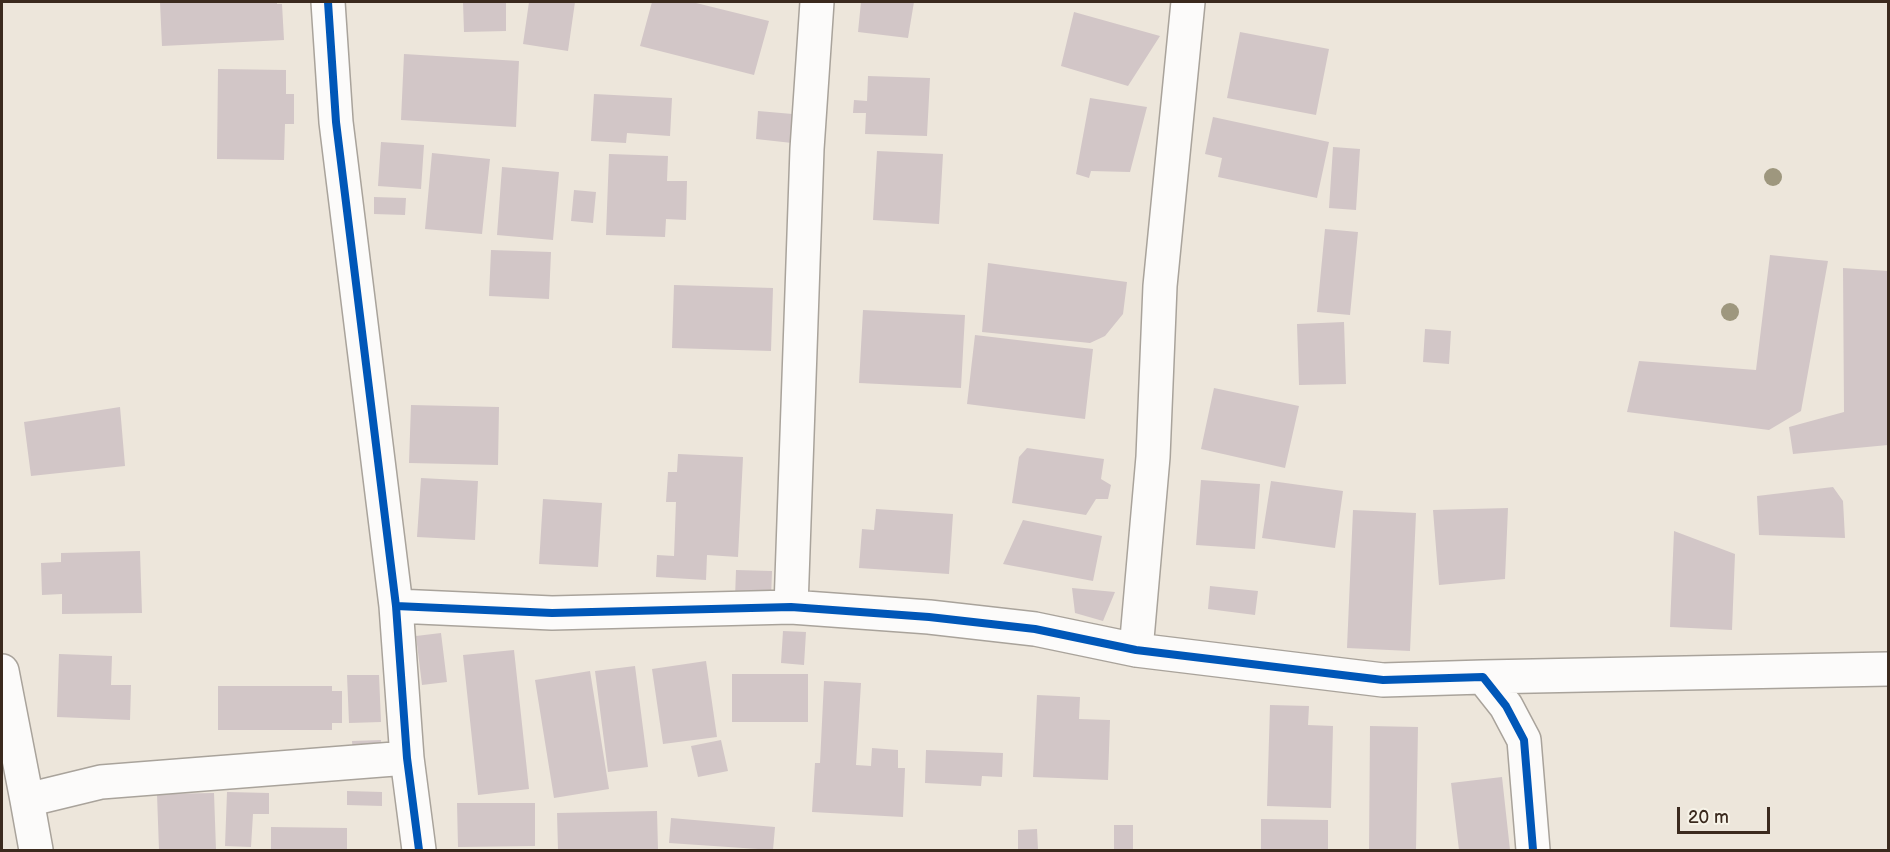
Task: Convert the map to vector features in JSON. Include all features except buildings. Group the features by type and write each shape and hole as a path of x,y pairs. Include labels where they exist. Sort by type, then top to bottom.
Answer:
{"street":[{"path":"328,2 336,122 396,606 407,758 419,850"},
{"path":"791,607 807,149 817,2"},
{"path":"1136,650 1153,457 1160,286 1188,2"},
{"path":"396,606 552,614 791,607 929,617 1035,629 1136,650 1383,680 1888,669"},
{"path":"2,671 36,850"},
{"path":"1483,678 1506,706 1524,740 1533,850"},
{"path":"27,800 101,782 407,758"}],"cycle path":[{"path":"328,2 336,122 396,606 407,758 419,850"},
{"path":"396,606 552,613 791,607 929,617 1035,629 1136,650 1383,680 1483,677 1506,706 1524,740 1533,850"}]}
